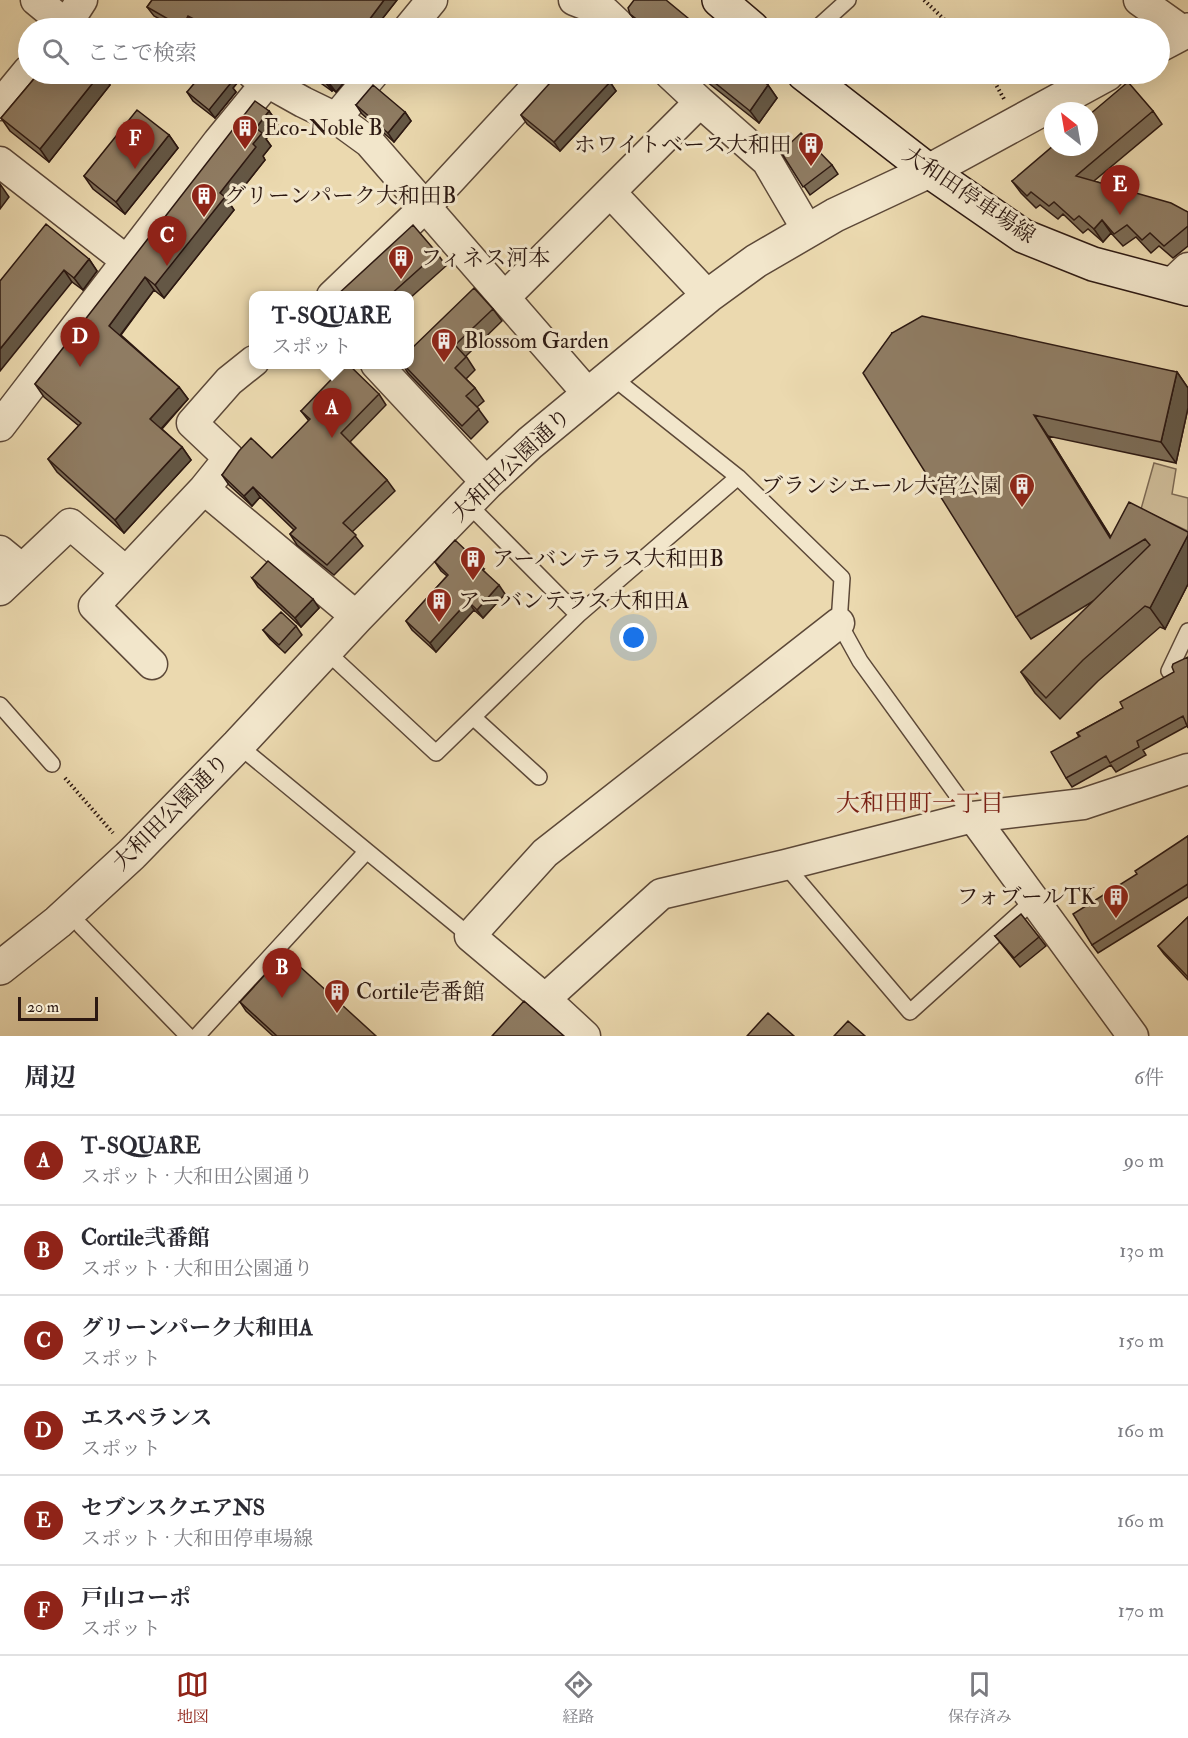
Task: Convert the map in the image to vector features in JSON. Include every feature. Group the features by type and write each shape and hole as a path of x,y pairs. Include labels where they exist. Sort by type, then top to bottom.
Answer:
{"street":[{"path":"36,0 56,18"},
{"path":"72,18 82,0"},
{"path":"417,18 432,0"},
{"path":"574,0 608,17"},
{"path":"719,0 740,18"},
{"path":"1139,0 1159,18"},
{"path":"0,105 18,83"},
{"path":"0,426 127,261 255,84"},
{"path":"272,84 336,118 369,142 505,297 600,386"},
{"path":"336,118 365,84"},
{"path":"337,291 426,206 539,84"},
{"path":"681,84 767,161 808,231"},
{"name":"大和田停車場線","path":"817,84 929,171 1023,236 1093,264 1182,281"},
{"name":"大和田公園通り","path":"0,968 58,922 132,854 477,493 530,443 708,297 756,261 835,215 929,171 1089,84"},
{"path":"505,297 700,102"},
{"path":"0,162 127,261"},
{"path":"610,192 708,297"},
{"path":"152,664 94,606 204,489 229,459 192,423 229,381 249,365"},
{"path":"380,369 477,493"},
{"path":"204,489 357,617"},
{"path":"0,590 11,560 70,524 126,572"},
{"path":"585,1036 470,936 545,853 839,624"},
{"path":"545,999 661,894 785,866 974,817 1083,804 1188,769"},
{"path":"974,817 1133,1036"}],"lane":[{"path":"828,18 848,0"},
{"path":"600,386 738,477 842,578 839,624 861,661 974,817"},
{"path":"326,651 436,753 578,615 738,477"},
{"path":"477,493 578,615"},
{"path":"1169,670 1188,631"},
{"path":"0,705 52,764"},
{"path":"473,717 539,777"},
{"path":"238,745 470,936"},
{"path":"197,1036 366,852"},
{"path":"785,866 910,1012 1033,901"},
{"path":"81,926 188,1036"}],"path":[{"path":"924,0 943,18"},
{"path":"52,764 132,854"}],"shaded area":[{"path":"1154,463 1176,469 1172,494 1188,498 1188,531 1141,509"}],"building":[{"path":"152,0 384,0 370,18 192,18 188,16 187,18 166,18 147,7"},
{"path":"634,0 666,0 688,18 635,18 630,14 628,8"},
{"path":"30,84 92,84 40,149 1,118"},
{"path":"194,84 230,84 209,110 187,92"},
{"path":"549,84 608,84 554,142 521,115"},
{"path":"716,84 768,85 750,111"},
{"path":"1126,84 1130,84 1153,111 1076,176 1171,203 1188,212 1188,226 1164,246 1150,233 1142,240 1127,225 1114,234 1102,220 1094,229 1079,216 1074,220 1054,202 1049,206 1031,192 1027,196 1012,181 1044,154 1044,156 1098,156 1098,107"},
{"path":"373,85 405,112 388,133 356,105"},
{"path":"255,101 269,111 256,128 262,133 253,144 256,147 220,193 225,197 155,285 145,277 109,326 179,387 150,419 182,447 115,520 48,459 81,423 35,384"},
{"path":"137,110 169,135 116,202 84,176"},
{"name":"ホワイトベース大和田","path":"801,133 832,165 803,187 781,152"},
{"path":"46,224 89,259 74,278 64,270 0,349 0,281"},
{"path":"413,225 437,253 395,291 341,291"},
{"name":"Blossom Garden","path":"474,288 493,309 455,345 466,357 455,368 475,388 466,396 479,409 462,426 408,369 414,369 414,346"},
{"name":"ブランシエール大宮公園","path":"922,316 1177,372 1161,442 1034,415 1110,538 1129,502 1188,532 1150,608 1145,606 1083,660 1046,698 1021,672 1150,545 1145,539 1016,617 863,373 892,333"},
{"path":"341,369 353,369 379,394 341,433 387,480 343,523 356,535 327,565 290,534 296,528 253,487 244,496 222,475 251,438 272,458 310,419 301,411"},
{"path":"455,540 499,585 477,610 468,601 430,643 406,621 448,575 435,562"},
{"path":"268,561 313,599 295,618 252,578"},
{"path":"281,612 296,626 279,645 263,630"},
{"path":"1188,657 1188,728 1183,716 1137,741 1139,747 1110,763 1106,756 1066,778 1051,752 1080,736 1077,733 1123,708 1120,702 1174,672 1173,664"},
{"path":"1188,836 1188,884 1092,945 1073,914 1137,874 1135,871"},
{"path":"1021,914 1039,937 1014,958 995,936"},
{"path":"1188,917 1188,977 1158,946"},
{"path":"285,953 376,1036 277,1036 240,1002"},
{"path":"524,1001 564,1036 492,1036"},
{"path":"768,1013 794,1036 747,1036"},
{"path":"848,1021 865,1036 834,1036"}],"place":[{"name":"Eco-Noble B","path":"245,151"},
{"name":"ホワイトベース大和田","path":"811,168"},
{"name":"戸山コーポ","path":"135,169"},
{"name":"セブンスクエアNS","path":"1120,215"},
{"name":"グリーンパーク大和田B","path":"204,219"},
{"name":"グリーンパーク大和田A","path":"167,266"},
{"name":"フィネス河本","path":"401,281"},
{"name":"Blossom Garden","path":"444,364"},
{"name":"エスペランス","path":"80,367"},
{"name":"T-SQUARE","path":"332,438"},
{"name":"ブランシエール大宮公園","path":"1022,509"},
{"name":"アーバンテラス大和田B","path":"473,582"},
{"name":"アーバンテラス大和田A","path":"439,624"},
{"name":"フォブールTK","path":"1116,920"},
{"name":"Cortile弐番館","path":"282,998"},
{"name":"Cortile壱番館","path":"337,1015"}],"district":[{"name":"大和田町一丁目","path":"920,803"}]}
